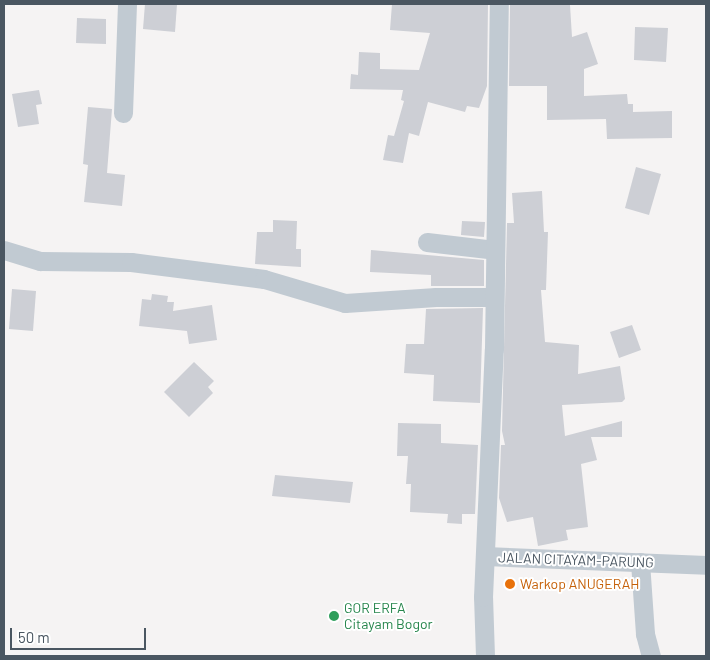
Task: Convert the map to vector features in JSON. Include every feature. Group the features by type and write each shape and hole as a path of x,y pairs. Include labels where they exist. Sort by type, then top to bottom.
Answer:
{"street":[{"path":"123,113 127,4"},
{"path":"485,556 494,297 500,4"},
{"path":"427,242 495,250"},
{"path":"4,250 40,261 131,262 264,279 345,303 436,297 494,297"},
{"name":"JALAN CITAYAM-PARUNG","path":"484,656 485,556 706,565"},
{"path":"640,562 645,634 650,656"}],"building":[{"path":"145,4 177,4 175,32 143,29"},
{"path":"392,4 488,4 487,86 479,108 467,106 465,112 428,102 419,136 409,133 403,163 383,160 388,135 394,136 404,101 401,100 403,90 350,89 351,74 358,75 359,52 380,53 380,69 419,70 430,33 390,30"},
{"path":"510,4 570,5 572,37 587,32 598,64 584,69 584,96 627,94 628,104 633,104 633,112 672,111 672,138 607,139 606,119 547,120 547,86 509,86"},
{"path":"77,18 106,19 106,44 76,43"},
{"path":"635,27 668,28 666,62 634,60"},
{"path":"39,90 42,104 36,105 39,124 18,127 12,94"},
{"path":"88,107 112,109 107,173 125,175 122,206 84,202 88,165 83,164"},
{"path":"636,167 661,174 649,215 625,208"},
{"path":"542,191 544,232 548,232 546,290 541,290 545,342 579,345 578,374 620,366 625,399 622,402 562,405 565,436 622,421 622,437 591,437 597,460 581,464 588,527 566,530 568,540 538,546 533,517 507,522 499,498 501,445 505,445 502,431 507,223 514,223 512,193"},
{"path":"273,220 297,221 296,249 301,249 301,267 255,264 257,232 273,232"},
{"path":"462,221 485,222 484,237 461,235"},
{"path":"371,250 484,260 484,286 431,286 431,275 370,272"},
{"path":"12,289 36,291 33,331 9,329"},
{"path":"152,294 168,296 167,302 174,302 173,311 212,305 217,340 189,344 187,331 139,326 142,299 151,300"},
{"path":"483,308 480,403 433,401 434,375 404,373 406,344 424,344 426,309"},
{"path":"632,325 641,350 619,358 610,332"},
{"path":"194,362 214,381 208,387 213,393 189,417 164,392"},
{"path":"398,423 441,424 441,443 478,445 475,514 462,514 462,524 447,523 448,514 410,512 411,484 406,484 408,456 397,456"},
{"path":"275,475 353,482 350,503 272,496"}],"place":[{"name":"Warkop ANUGERAH","path":"510,584"},
{"name":"GOR ERFA Citayam Bogor","path":"334,616"}]}
